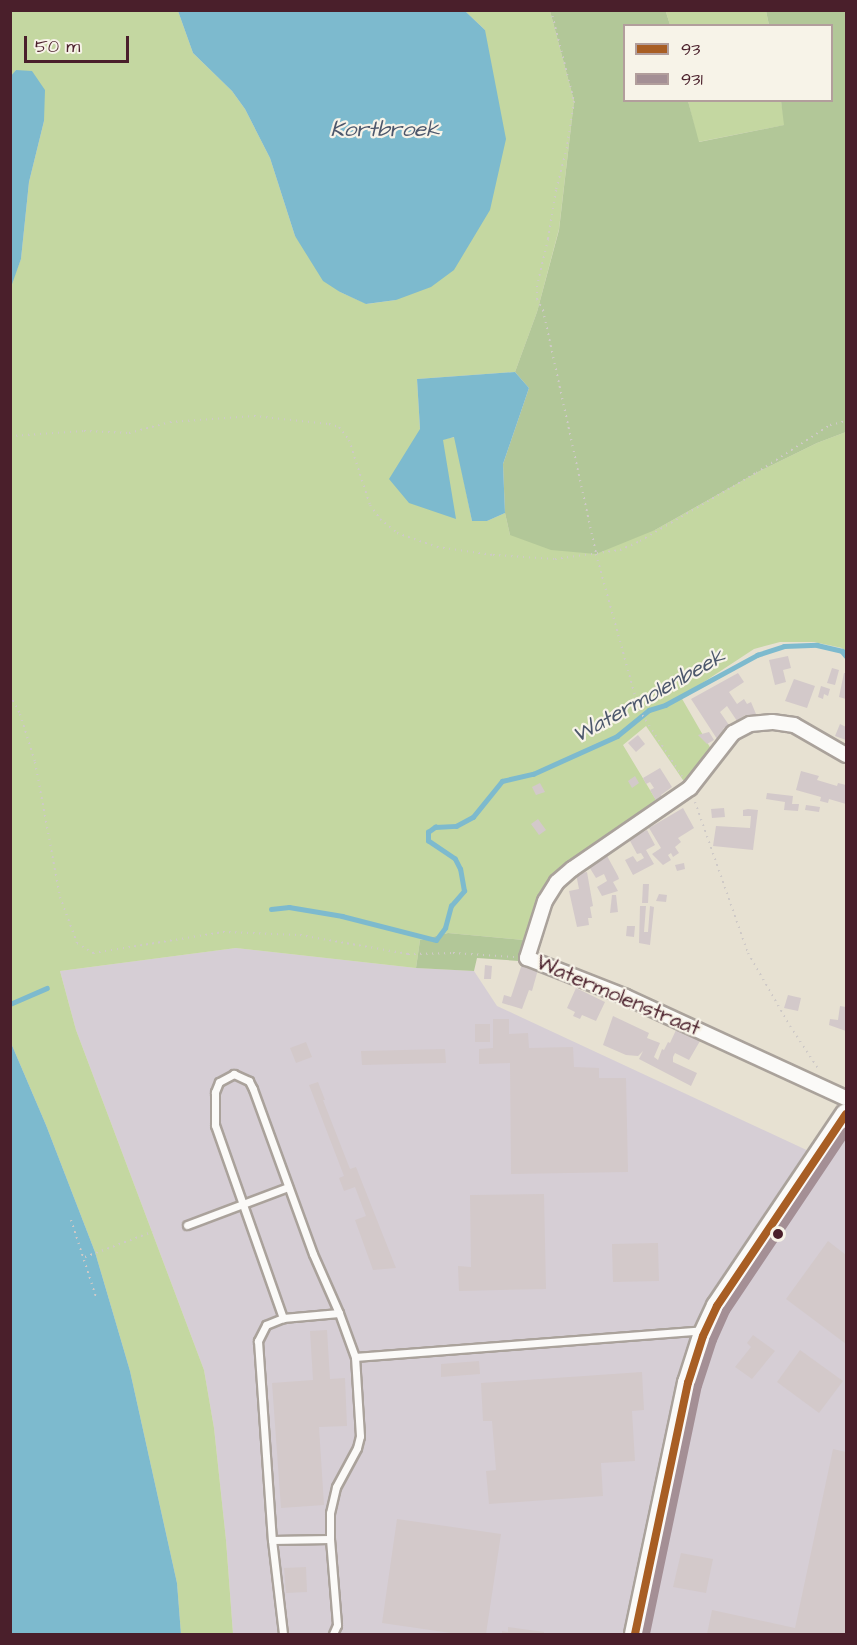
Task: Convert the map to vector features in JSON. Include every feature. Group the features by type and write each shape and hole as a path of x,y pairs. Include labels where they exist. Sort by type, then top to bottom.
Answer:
{"main road":[{"path":"635,1635 688,1383 706,1330 717,1306 846,1114"}],"street":[{"name":"Watermolenstraat","path":"846,755 794,725 772,722 750,724 733,733 690,788 572,868 557,882 545,901 527,958 626,997 833,1090 846,1098"}],"lane":[{"path":"283,1318 213,1114 215,1092 219,1082 234,1074 249,1081 313,1254 339,1313 354,1358 360,1436 357,1448 336,1487 330,1513 337,1625 333,1635"},
{"path":"187,1225 288,1186"},
{"path":"284,1635 272,1540 258,1341 266,1325 283,1318 339,1313"},
{"path":"354,1358 706,1330"},
{"path":"272,1540 330,1539"}],"path":[{"path":"551,10 574,101 567,147 537,286 537,299 543,310 596,554 639,710 690,788 748,952 790,1026 833,1090"},
{"path":"10,436 84,430 129,433 170,422 254,416 329,424 339,427 349,440 370,505 380,519 397,532 437,547 471,552 564,558 620,550 640,541 756,473 830,425 846,421"},
{"path":"10,695 20,714 35,762 60,897 77,943 93,953 223,932 300,935 408,954 453,953 527,958"},
{"path":"71,1220 96,1297"},
{"path":"84,1257 152,1232"}],"shaded area":[{"path":"236,948 416,968 474,971 497,1006 828,1160 846,1134 846,1634 233,1634 214,1428 204,1370 76,1030 60,971"}],"green space":[{"path":"670,10 766,11 769,24 670,24 666,12"},
{"path":"11,11 178,11 193,53 232,91 245,109 270,158 295,236 340,292 367,304 396,300 485,30 465,11 550,11 574,101 559,229 537,312 515,372 417,379 420,429 443,439 455,437 472,521 487,521 505,513 510,535 655,530 758,472 817,443 846,432 846,652 842,648 814,642 780,642 754,649 681,697 711,749 685,783 646,726 623,745 659,805 560,868 543,887 523,940 448,933 420,940 416,968 236,948 60,971 76,1030 204,1370 214,1428 233,1634 181,1634 177,1583 130,1371 95,1252 46,1125 11,1043 10,287 21,259 29,182 44,121 16,70 11,77"},
{"path":"550,11 670,11 666,12 670,24 623,24 623,102 688,102 699,142 784,125 781,102 833,102 833,24 769,24 766,11 846,11 846,432 817,443 758,472 655,530 596,554 551,550 510,535 505,513 503,464 529,388 515,372 537,312 559,230 574,101"},
{"path":"688,102 781,102 785,125 698,142"},
{"path":"448,933 523,940 519,961 477,958 474,971 416,968 420,940"}],"water":[{"name":"Kortbroek","path":"178,11 465,11 485,30 506,139 490,210 454,270 431,287 396,300 366,304 323,281 295,236 270,158 245,109 232,91 193,53"},
{"path":"16,70 32,71 45,90 44,121 29,182 21,259 11,287 10,77"},
{"path":"515,372 529,388 503,464 505,513 487,521 472,521 454,437 443,440 456,519 409,503 389,479 420,429 417,379"},
{"path":"11,1043 46,1125 95,1252 130,1371 177,1583 181,1634 11,1634"}],"building":[{"path":"788,656 791,668 783,670 786,682 775,685 769,660"},
{"path":"832,668 839,670 835,685 827,683"},
{"path":"738,673 744,682 729,692 737,704 744,699 747,704 751,702 756,714 749,719 745,715 737,721 727,706 720,712 729,725 723,729 728,736 719,742 691,699"},
{"path":"844,673 846,673 846,699 839,697"},
{"path":"794,679 815,686 807,708 785,701"},
{"path":"821,686 830,689 828,696 824,694 823,699 818,697"},
{"path":"840,724 846,727 846,740 835,736"},
{"path":"709,732 714,740 707,744 698,735"},
{"path":"638,735 645,744 636,752 628,743"},
{"path":"660,768 672,787 661,795 665,802 659,806 650,790 654,788 650,782 646,784 643,778"},
{"path":"801,771 819,776 817,780 837,786 838,783 846,785 846,804 829,799 828,803 820,801 821,797 796,790"},
{"path":"635,776 639,783 632,788 628,781"},
{"path":"540,783 545,792 536,795 532,787"},
{"path":"767,793 793,796 792,804 799,804 798,811 784,810 785,802 766,799"},
{"path":"806,805 820,807 819,812 805,810"},
{"path":"683,808 694,828 678,838 681,842 675,847 679,853 673,857 671,853 668,855 671,860 663,865 652,854 661,848 649,828"},
{"path":"724,808 725,817 712,818 711,809"},
{"path":"743,810 758,810 753,850 713,846 716,826 750,828 751,816 743,816"},
{"path":"538,819 546,830 539,835 531,824"},
{"path":"647,830 655,845 646,850 654,864 633,875 625,860 633,856 637,862 644,858 641,853 637,854 629,839"},
{"path":"606,854 619,879 613,882 618,891 602,896 597,887 607,881 604,874 596,878 588,865"},
{"path":"684,863 685,869 677,871 675,865"},
{"path":"587,872 593,906 590,907 592,918 588,918 589,925 577,927 569,891 579,889 576,874"},
{"path":"643,884 649,884 648,903 642,903"},
{"path":"659,894 667,895 666,902 656,901"},
{"path":"612,895 616,895 618,912 610,913"},
{"path":"640,906 646,906 644,932 648,932 650,906 654,907 650,945 639,943"},
{"path":"627,926 635,926 634,937 626,936"},
{"path":"523,961 539,966 532,991 529,990 522,1009 502,1003 504,995 511,997"},
{"path":"485,965 492,966 491,979 484,979"},
{"path":"576,988 605,1002 596,1021 582,1015 580,1019 573,1016 575,1012 567,1008"},
{"path":"788,995 801,998 798,1011 784,1008"},
{"path":"840,1006 846,1007 846,1031 829,1025 830,1019 838,1020"},
{"path":"613,1016 649,1033 647,1038 660,1043 654,1057 658,1060 662,1049 664,1050 668,1042 670,1043 676,1030 700,1041 689,1060 675,1053 673,1057 673,1062 697,1073 691,1086 639,1059 643,1051 638,1056 626,1055 603,1045"},
{"path":"493,1019 509,1019 509,1034 528,1033 529,1048 573,1047 574,1067 599,1068 599,1078 626,1078 628,1172 511,1174 510,1063 479,1064 479,1049 493,1048"},
{"path":"475,1024 490,1024 490,1042 475,1042"},
{"path":"306,1042 312,1057 296,1063 290,1048"},
{"path":"445,1049 446,1063 362,1065 361,1051"},
{"path":"318,1082 350,1169 356,1167 396,1268 373,1270 355,1220 366,1216 355,1187 344,1191 339,1178 344,1176 309,1085"},
{"path":"544,1194 546,1289 459,1291 458,1266 471,1267 470,1195"},
{"path":"828,1241 846,1255 846,1344 786,1299"},
{"path":"658,1243 659,1281 613,1282 612,1244"},
{"path":"327,1330 330,1379 345,1378 347,1426 319,1427 324,1505 281,1508 272,1383 313,1380 310,1331"},
{"path":"753,1335 775,1351 752,1379 735,1367 751,1347 747,1343"},
{"path":"800,1350 843,1381 819,1413 777,1382"},
{"path":"479,1361 480,1374 441,1377 441,1364"},
{"path":"642,1372 644,1410 632,1411 635,1461 601,1463 603,1496 489,1504 486,1471 496,1470 492,1421 483,1421 481,1383"},
{"path":"833,1449 846,1452 846,1634 707,1634 712,1610 795,1628"},
{"path":"397,1519 501,1534 486,1634 458,1634 382,1623"},
{"path":"681,1553 713,1559 706,1593 673,1587"},
{"path":"306,1567 307,1592 286,1593 284,1568"},
{"path":"508,1627 544,1632 544,1634 502,1634 502,1631 508,1632"}],"waterway":[{"name":"Watermolenbeek","path":"271,909 289,907 342,916 436,940 445,928 451,906 464,891 460,869 455,859 428,841 428,832 435,827 456,826 473,817 502,781 533,774 617,736 649,710 665,705 757,655 784,646 817,645 842,651 846,656"},
{"name":"Watermolenbeek","path":"10,1004 47,988"}],"transit line":[{"name":"93","path":"635,1634 688,1383 703,1336 717,1306 846,1114"},
{"name":"931","path":"646,1634 698,1386 713,1340 726,1311 846,1132"}]}
